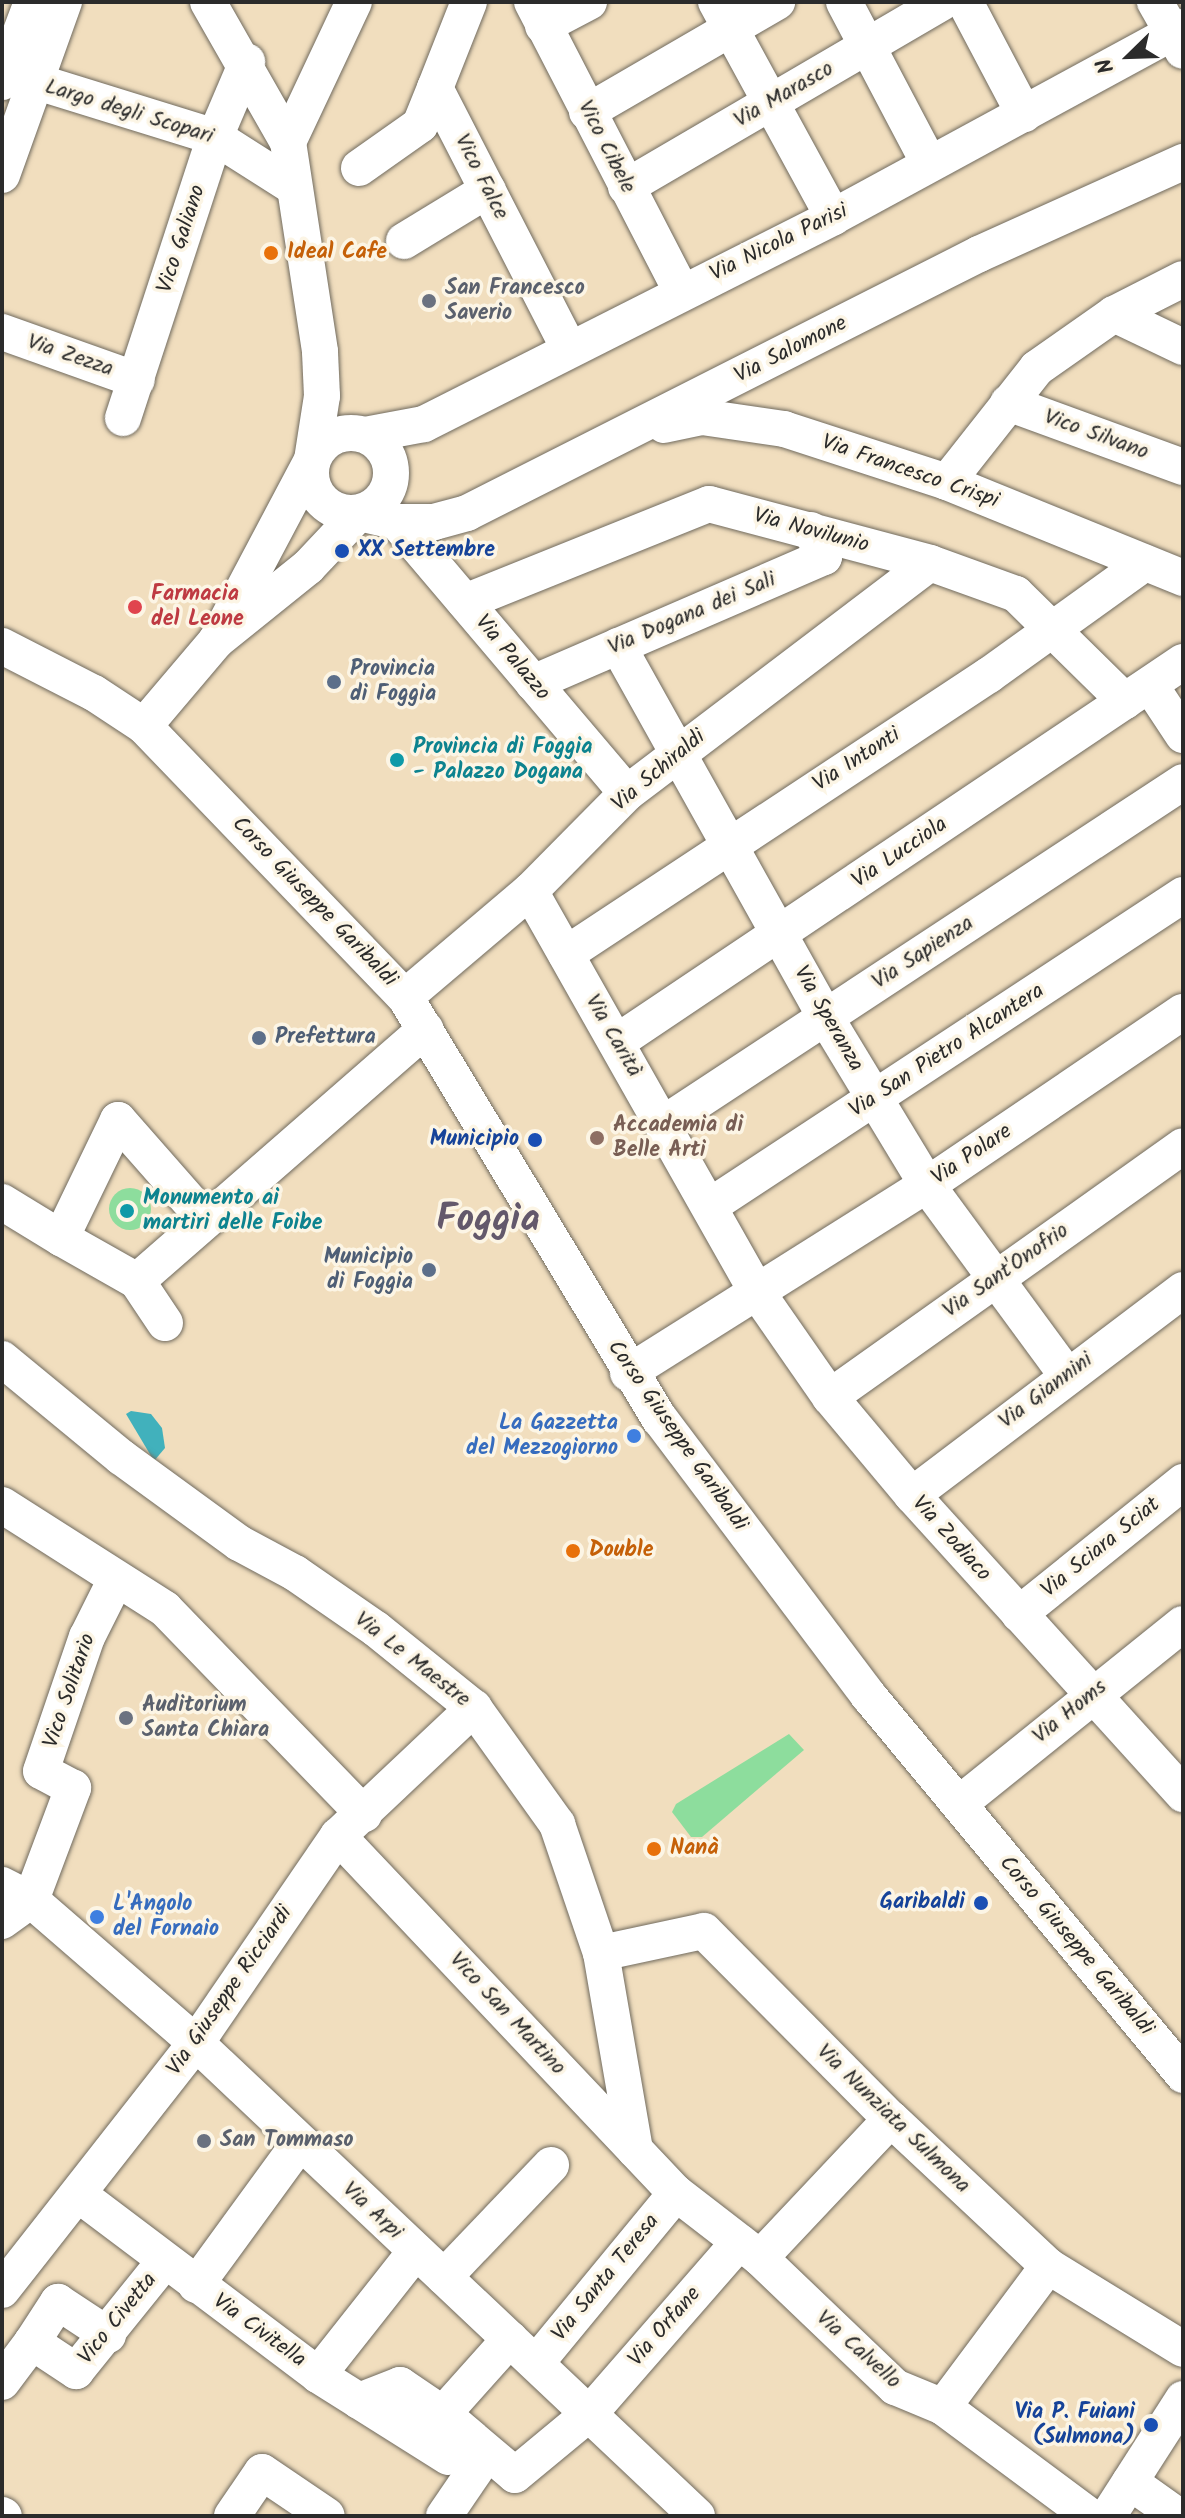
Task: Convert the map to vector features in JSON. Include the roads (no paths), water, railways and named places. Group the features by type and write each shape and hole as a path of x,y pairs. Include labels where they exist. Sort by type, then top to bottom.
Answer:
{"street":[{"path":"2,175 11,77 32,2"},
{"path":"11,77 64,2"},
{"path":"208,2 247,62 288,142 292,186 320,352 322,396 311,484 325,504 359,513"},
{"path":"359,168 420,125 469,2"},
{"path":"538,14 589,2"},
{"path":"587,112 723,15 777,2"},
{"path":"844,2 929,163"},
{"name":"Via Marasco","path":"626,187 942,2"},
{"path":"965,2 1024,114"},
{"path":"288,142 349,5"},
{"name":"Vico Cibele","path":"538,14 681,291"},
{"path":"723,15 833,217"},
{"name":"Via Nicola Parisi","path":"365,435 424,424 681,291 833,217 1024,114 1173,28"},
{"name":"Vico Galiano","path":"123,418 215,137 247,62"},
{"name":"Largo degli Scopari","path":"11,77 215,137 292,186"},
{"name":"Vico Falce","path":"435,88 569,349"},
{"name":"Via Salomone","path":"359,513 397,522 434,522 467,513 979,254 1183,162"},
{"path":"404,241 488,190"},
{"path":"947,482 1037,368 1114,314 1183,279"},
{"path":"1114,314 1183,347"},
{"name":"Via Zezza","path":"2,332 137,380"},
{"path":"216,641 308,567 359,513 381,500 391,476 385,451 365,435 341,407 320,352"},
{"name":"Vico Silvano","path":"1008,403 1183,467"},
{"name":"Via Francesco Crispi","path":"627,433 702,417 784,429 947,482 1183,578"},
{"path":"144,726 216,641 281,527 312,460 328,439 353,432 365,435"},
{"name":"Via Novilunio","path":"465,602 709,504 930,563 1016,594 1137,693 1183,735"},
{"name":"Via Palazzo","path":"397,522 627,793"},
{"name":"Via Dogana dei Sali","path":"533,683 824,557 811,530"},
{"name":"Via Schiraldi","path":"405,997 530,891 627,793 930,563"},
{"name":"Via Intonti","path":"566,954 726,844 989,675 1145,563"},
{"name":"Corso Giuseppe Garibaldi","path":"2,646 144,726 405,997 628,1373 868,1695 1183,2075"},
{"name":"Via Speranza","path":"618,646 726,844 927,1185 1066,1374"},
{"name":"Via Lucciola","path":"617,1042 1183,662"},
{"name":"Via Sapienza","path":"663,1124 1183,782"},
{"name":"Via Carità","path":"530,891 750,1279"},
{"name":"Via San Pietro Alcantera","path":"710,1206 1183,895"},
{"name":"Via Polare","path":"628,1373 750,1279 927,1185 1183,1012"},
{"path":"137,1281 204,1218 426,1029"},
{"path":"61,1238 118,1120 204,1218"},
{"name":"Via Sant'Onofrio","path":"830,1397 1183,1146"},
{"path":"2,1202 137,1281 165,1323"},
{"name":"Via Zodiaco","path":"750,1279 830,1397 912,1495 1090,1695 1177,1776"},
{"name":"Via Giannini","path":"912,1495 1066,1374 1183,1290"},
{"name":"Via Le Maestre","path":"2,1359 121,1457 239,1543 295,1573 376,1629 474,1708 557,1824 601,1953 635,2150"},
{"name":"Via Sciara Sciat","path":"1019,1614 1183,1482"},
{"name":"Vico San Martino","path":"2,1505 186,1629 351,1825 676,2193"},
{"name":"Vico Solitario","path":"17,1892 73,1788 41,1771 87,1637 116,1579"},
{"name":"Via Homs","path":"959,1804 1090,1695 1183,1624"},
{"name":"Via Giuseppe Ricciardi","path":"2,2290 196,2043 351,1825 474,1708"},
{"path":"2,1921 17,1892"},
{"name":"Via Arpi","path":"17,1892 196,2043 299,2144 697,2516"},
{"name":"Via Nunziata Sulmona","path":"601,1953 704,1931 891,2119 1048,2266 1183,2349"},
{"name":"Via Orfane","path":"487,2453 515,2475 590,2413 750,2250 891,2119"},
{"path":"196,2285 299,2144"},
{"path":"444,2277 551,2165"},
{"name":"Via Calvello","path":"676,2193 750,2250 895,2387 943,2407 1090,2516"},
{"name":"Via Santa Teresa","path":"443,2414 523,2351 676,2193"},
{"name":"Via Civitella","path":"78,2194 164,2262 318,2375 448,2457"},
{"path":"318,2375 416,2251"},
{"name":"Vico Civetta","path":"32,2342 76,2371 164,2262"},
{"path":"943,2407 1048,2266"},
{"path":"2,2382 58,2302 108,2335"},
{"path":"359,2401 400,2385 443,2414 487,2453 444,2516"},
{"path":"1108,2516 1183,2399"},
{"path":"232,2516 262,2472 327,2516"},
{"path":"1130,2482 1178,2516"}],"water":[{"path":"131,1411 151,1414 162,1428 165,1448 154,1461 126,1414"}],"place":[{"name":"Ideal Cafe","path":"271,253"},
{"name":"San Francesco Saverio","path":"429,301"},
{"name":"XX Settembre","path":"342,551"},
{"name":"Farmacia del Leone","path":"135,607"},
{"name":"Provincia di Foggia","path":"334,682"},
{"name":"Provincia di Foggia - Palazzo Dogana","path":"397,760"},
{"name":"Prefettura","path":"259,1038"},
{"name":"Accademia di Belle Arti","path":"597,1138"},
{"name":"Municipio","path":"535,1140"},
{"name":"Monumento ai martiri delle Foibe","path":"127,1211"},
{"name":"Municipio di Foggia","path":"429,1270"},
{"name":"La Gazzetta del Mezzogiorno","path":"634,1436"},
{"name":"Double","path":"573,1551"},
{"name":"Auditorium Santa Chiara","path":"126,1718"},
{"name":"Nanà","path":"654,1849"},
{"name":"Garibaldi","path":"981,1903"},
{"name":"L'Angolo del Fornaio","path":"97,1917"},
{"name":"San Tommaso","path":"204,2141"},
{"name":"Via P. Fuiani (Sulmona)","path":"1151,2425"}],"district":[{"name":"Foggia","path":"488,1221"}]}
